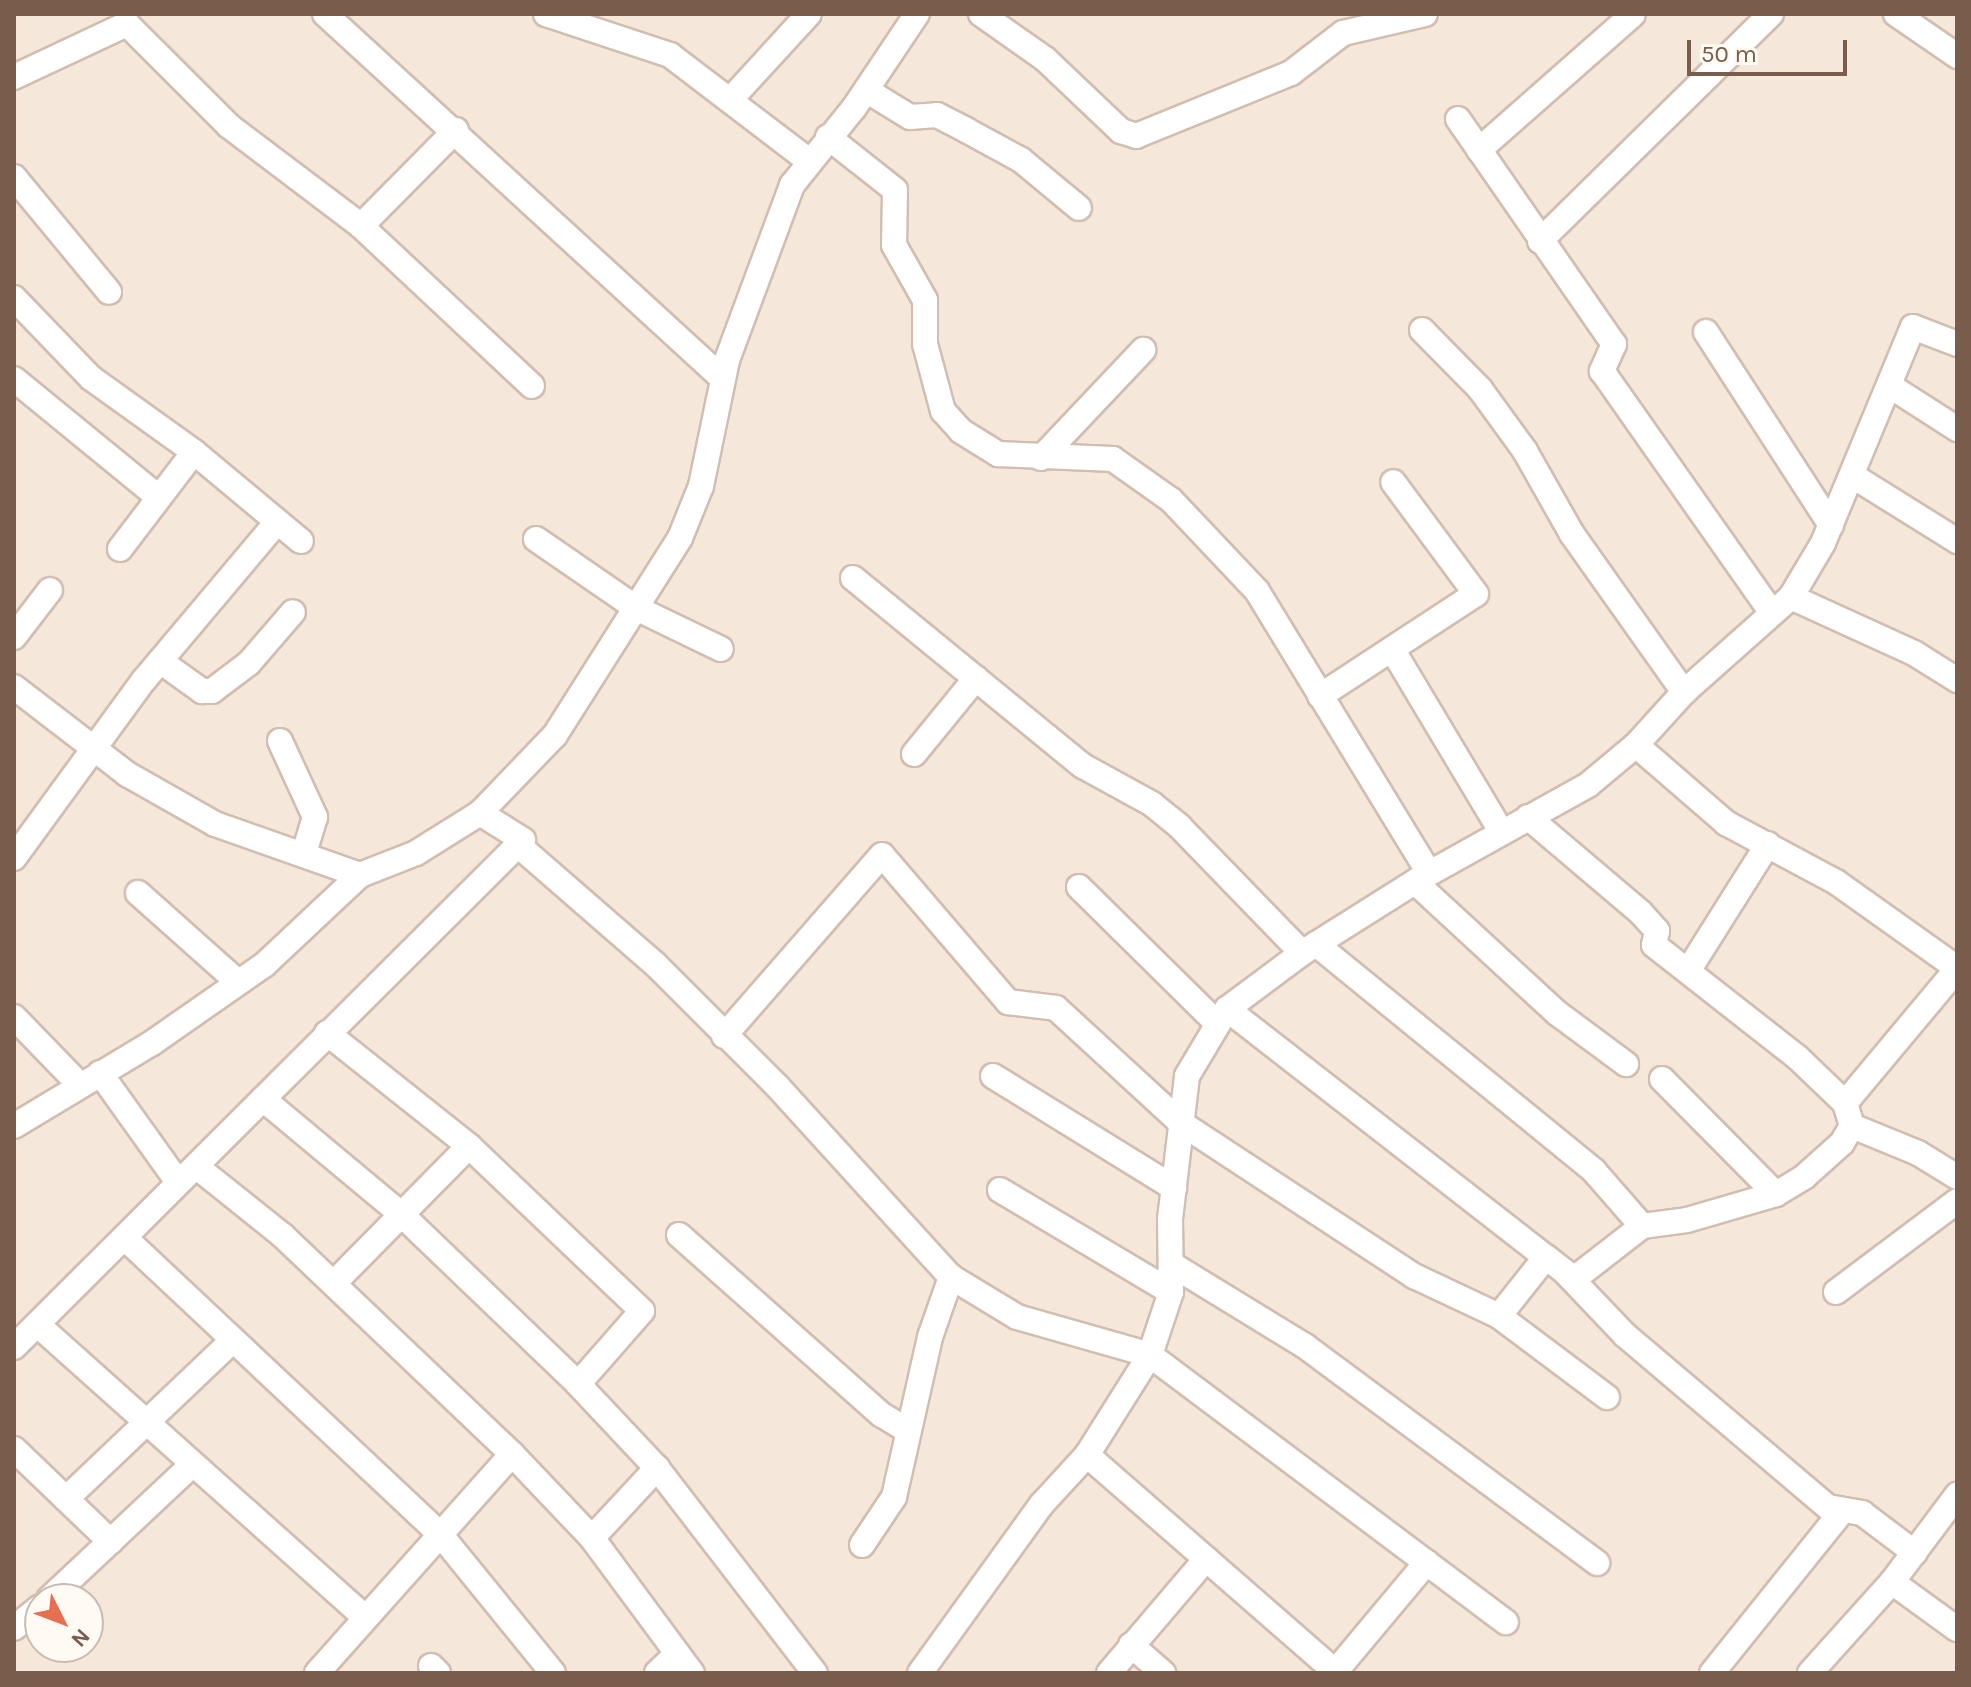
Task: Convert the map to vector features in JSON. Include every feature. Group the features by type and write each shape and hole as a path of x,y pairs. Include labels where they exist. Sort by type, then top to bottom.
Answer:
{"street":[{"path":"325,14 456,130 530,205 723,379"},
{"path":"546,14 670,55 808,160"},
{"path":"731,99 809,14"},
{"path":"14,1126 238,982 360,875 416,853 480,813 555,735 680,538 701,486 723,379 792,185 808,160 866,90 917,14"},
{"path":"981,14 1045,59 1121,131 1136,136 1291,73 1343,33 1425,14"},
{"path":"1479,150 1633,14"},
{"path":"1540,241 1771,14"},
{"path":"1896,14 1957,56"},
{"path":"14,77 127,24 229,126 361,226 532,386"},
{"path":"866,90 910,117 937,115 980,137 1021,160 1079,208"},
{"path":"1458,119 1614,344 1602,371 1772,613"},
{"path":"361,226 456,130"},
{"path":"828,137 895,190 894,245 925,300 925,344 943,411 961,431 998,454 1113,459 1148,479 1257,591 1422,878 1557,1013 1626,1064"},
{"path":"14,177 109,292"},
{"path":"14,298 91,378 194,452 301,541"},
{"path":"925,1671 1042,1504 1087,1455 1150,1355 1171,1292 1174,1188 1187,1076 1223,1016 1309,949 1501,831 1588,785 1636,745 1684,692 1791,597 1831,525 1913,327 1957,344"},
{"path":"1422,330 1489,402 1572,534 1684,692"},
{"path":"1706,332 1831,525"},
{"path":"1041,458 1143,350"},
{"path":"14,379 158,497"},
{"path":"1890,386 1957,429"},
{"path":"120,549 194,452"},
{"path":"1853,476 1957,541"},
{"path":"1320,696 1476,594 1393,482"},
{"path":"14,858 92,748 160,661 277,522"},
{"path":"536,539 636,608 721,649"},
{"path":"853,578 1083,766 1152,804 1309,949 1594,1171 1642,1226"},
{"path":"14,637 50,590"},
{"path":"1791,597 1914,653 1957,680"},
{"path":"160,661 202,691 212,691 249,663 293,612"},
{"path":"1392,649 1501,831"},
{"path":"914,754 976,678"},
{"path":"14,687 92,748 215,824 360,875"},
{"path":"280,741 315,817 304,854"},
{"path":"1079,887 1223,1016 1574,1279 1642,1226 1687,1220 1776,1194 1804,1177 1842,1143 1848,1115 1957,968 1836,882 1726,823 1636,745"},
{"path":"14,1347 127,1240 187,1174 327,1033 447,921 523,840 480,813"},
{"path":"1528,817 1641,913 1657,931 1654,945 1797,1057 1848,1115 1957,1177"},
{"path":"1688,971 1768,844"},
{"path":"518,845 655,964 778,1087 951,1277 1017,1317 1150,1355 1506,1622"},
{"path":"724,1036 882,855 1008,1002 1056,1008 1181,1123 1414,1276 1499,1316 1607,1397"},
{"path":"138,893 238,982"},
{"path":"14,1017 90,1079 187,1174 334,1283 512,1454 592,1538 684,1663 657,1673"},
{"path":"327,1033 469,1146 642,1311 578,1384"},
{"path":"993,1076 1174,1188"},
{"path":"1662,1079 1776,1194"},
{"path":"263,1099 402,1215 578,1384 657,1468 815,1673"},
{"path":"334,1283 469,1146"},
{"path":"1000,1190 1171,1292"},
{"path":"1836,1292 1957,1201"},
{"path":"679,1235 882,1415 909,1431"},
{"path":"127,1240 440,1534 553,1673"},
{"path":"1171,1264 1305,1346 1597,1563"},
{"path":"1499,1316 1556,1265"},
{"path":"1556,1265 1625,1335 1828,1507 1862,1513 1915,1553"},
{"path":"862,1545 894,1497 930,1337 951,1277"},
{"path":"38,1325 364,1616"},
{"path":"66,1499 233,1340"},
{"path":"14,1449 111,1542"},
{"path":"317,1673 364,1616 512,1454"},
{"path":"1087,1455 1336,1672 1427,1562"},
{"path":"66,1583 193,1464"},
{"path":"592,1538 657,1468"},
{"path":"1810,1673 1892,1582 1957,1495"},
{"path":"1712,1673 1843,1510"},
{"path":"1109,1673 1206,1559"},
{"path":"1892,1582 1957,1629"},
{"path":"1131,1645 1163,1673"}],"shaded area":[{"path":"14,14 1957,14 1957,1673 14,1673"}]}
